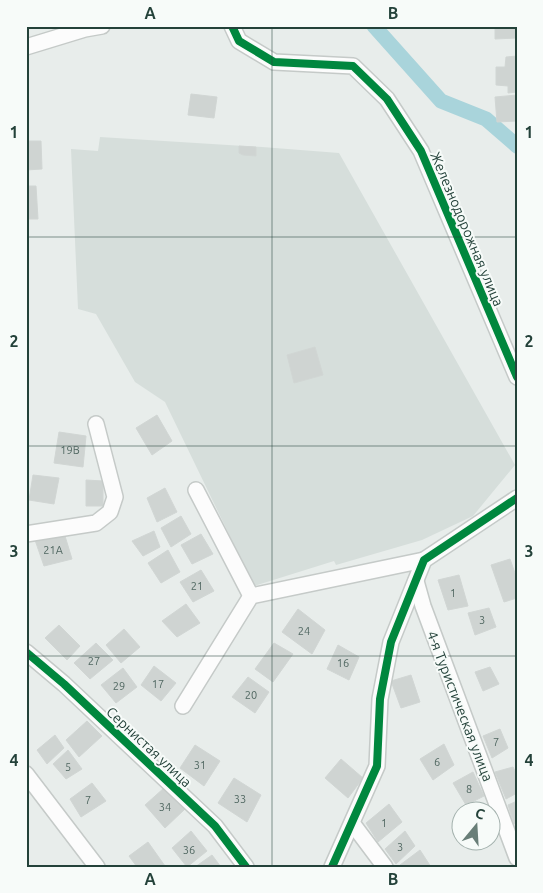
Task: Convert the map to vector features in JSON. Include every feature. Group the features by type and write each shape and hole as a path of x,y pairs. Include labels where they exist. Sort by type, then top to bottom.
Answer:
{"street":[{"path":"26,46 85,28 102,26"},
{"name":"Железнодорожная улица","path":"232,26 239,41 274,62 353,66 387,99 421,151 517,377"},
{"path":"26,534 96,523 110,512 115,497 96,424"},
{"path":"196,490 251,596"},
{"path":"183,706 251,596 424,560 517,498"},
{"path":"332,867 377,766 380,700 392,642 424,560"},
{"name":"4-я Туристическая улица","path":"416,581 423,606 517,858"},
{"name":"Сернистая улица","path":"26,652 64,684 215,826 246,867"},
{"path":"26,774 97,867"},
{"path":"352,823 385,867"}],"shaded area":[{"path":"100,137 339,153 515,465 473,516 422,540 336,565 334,561 254,586 165,402 135,382 96,314 78,309 71,149 98,151"}],"building":[{"path":"495,26 517,26 517,38 495,39"},
{"path":"517,56 517,92 508,93 508,86 496,85 496,67 505,67 506,57"},
{"path":"191,94 217,97 214,118 188,115"},
{"path":"517,95 517,121 497,122 495,97"},
{"path":"26,141 41,141 42,169 26,170"},
{"path":"239,146 256,147 256,156 239,153"},
{"path":"26,186 36,186 38,219 26,219"},
{"path":"315,347 323,375 294,383 287,355"},
{"path":"157,415 172,441 152,455 136,428"},
{"path":"59,432 86,436 83,467 54,463"},
{"path":"33,475 59,478 54,504 29,500"},
{"path":"86,480 103,481 103,506 86,506"},
{"path":"165,488 177,512 157,522 147,498"},
{"path":"181,516 191,534 171,547 161,528"},
{"path":"154,531 160,547 143,556 132,541"},
{"path":"201,534 213,554 192,564 181,545"},
{"path":"65,536 72,559 44,566 35,540"},
{"path":"168,550 180,572 161,583 148,563"},
{"path":"510,559 517,579 517,598 504,602 491,565"},
{"path":"201,570 214,591 193,602 180,582"},
{"path":"459,575 468,606 448,610 438,580"},
{"path":"186,604 200,623 177,637 162,621"},
{"path":"489,608 496,627 475,635 468,613"},
{"path":"298,609 325,630 312,654 282,632"},
{"path":"59,625 80,646 67,660 45,638"},
{"path":"124,629 140,647 121,663 106,645"},
{"path":"96,643 113,660 90,679 74,663"},
{"path":"274,643 293,654 273,682 255,669"},
{"path":"338,645 359,657 349,680 327,669"},
{"path":"154,666 176,683 161,701 141,685"},
{"path":"490,667 499,684 483,691 475,672"},
{"path":"123,668 137,687 116,703 101,685"},
{"path":"411,675 420,702 401,708 391,681"},
{"path":"248,677 269,692 255,713 232,697"},
{"path":"87,721 102,736 79,757 66,740"},
{"path":"500,729 508,748 492,758 483,736"},
{"path":"55,735 64,748 47,764 37,750"},
{"path":"444,744 454,765 433,780 420,759"},
{"path":"195,745 220,761 204,786 180,768"},
{"path":"68,750 82,769 66,779 53,764"},
{"path":"341,759 363,778 348,798 325,778"},
{"path":"513,767 517,775 517,793 506,799 495,772"},
{"path":"473,772 484,796 476,800 463,800 453,783"},
{"path":"234,778 261,795 247,822 218,803"},
{"path":"92,783 106,801 81,817 70,799"},
{"path":"164,788 185,809 165,828 145,805"},
{"path":"517,801 517,823 514,824 508,805"},
{"path":"389,804 402,822 378,842 366,823"},
{"path":"191,831 207,851 187,867 172,848"},
{"path":"405,831 415,846 396,864 385,849"},
{"path":"148,842 164,867 137,867 129,856"},
{"path":"420,850 431,867 401,867 400,865"},
{"path":"212,855 221,867 195,867"}],"waterway":[{"path":"374,26 441,101 486,119 517,146"}],"cycle path":[{"path":"232,26 239,41 274,62 353,66 387,99 421,151 517,377"},
{"path":"332,867 377,766 380,699 391,642 424,560 517,498"},
{"path":"26,652 64,684 215,826 246,867"}]}
